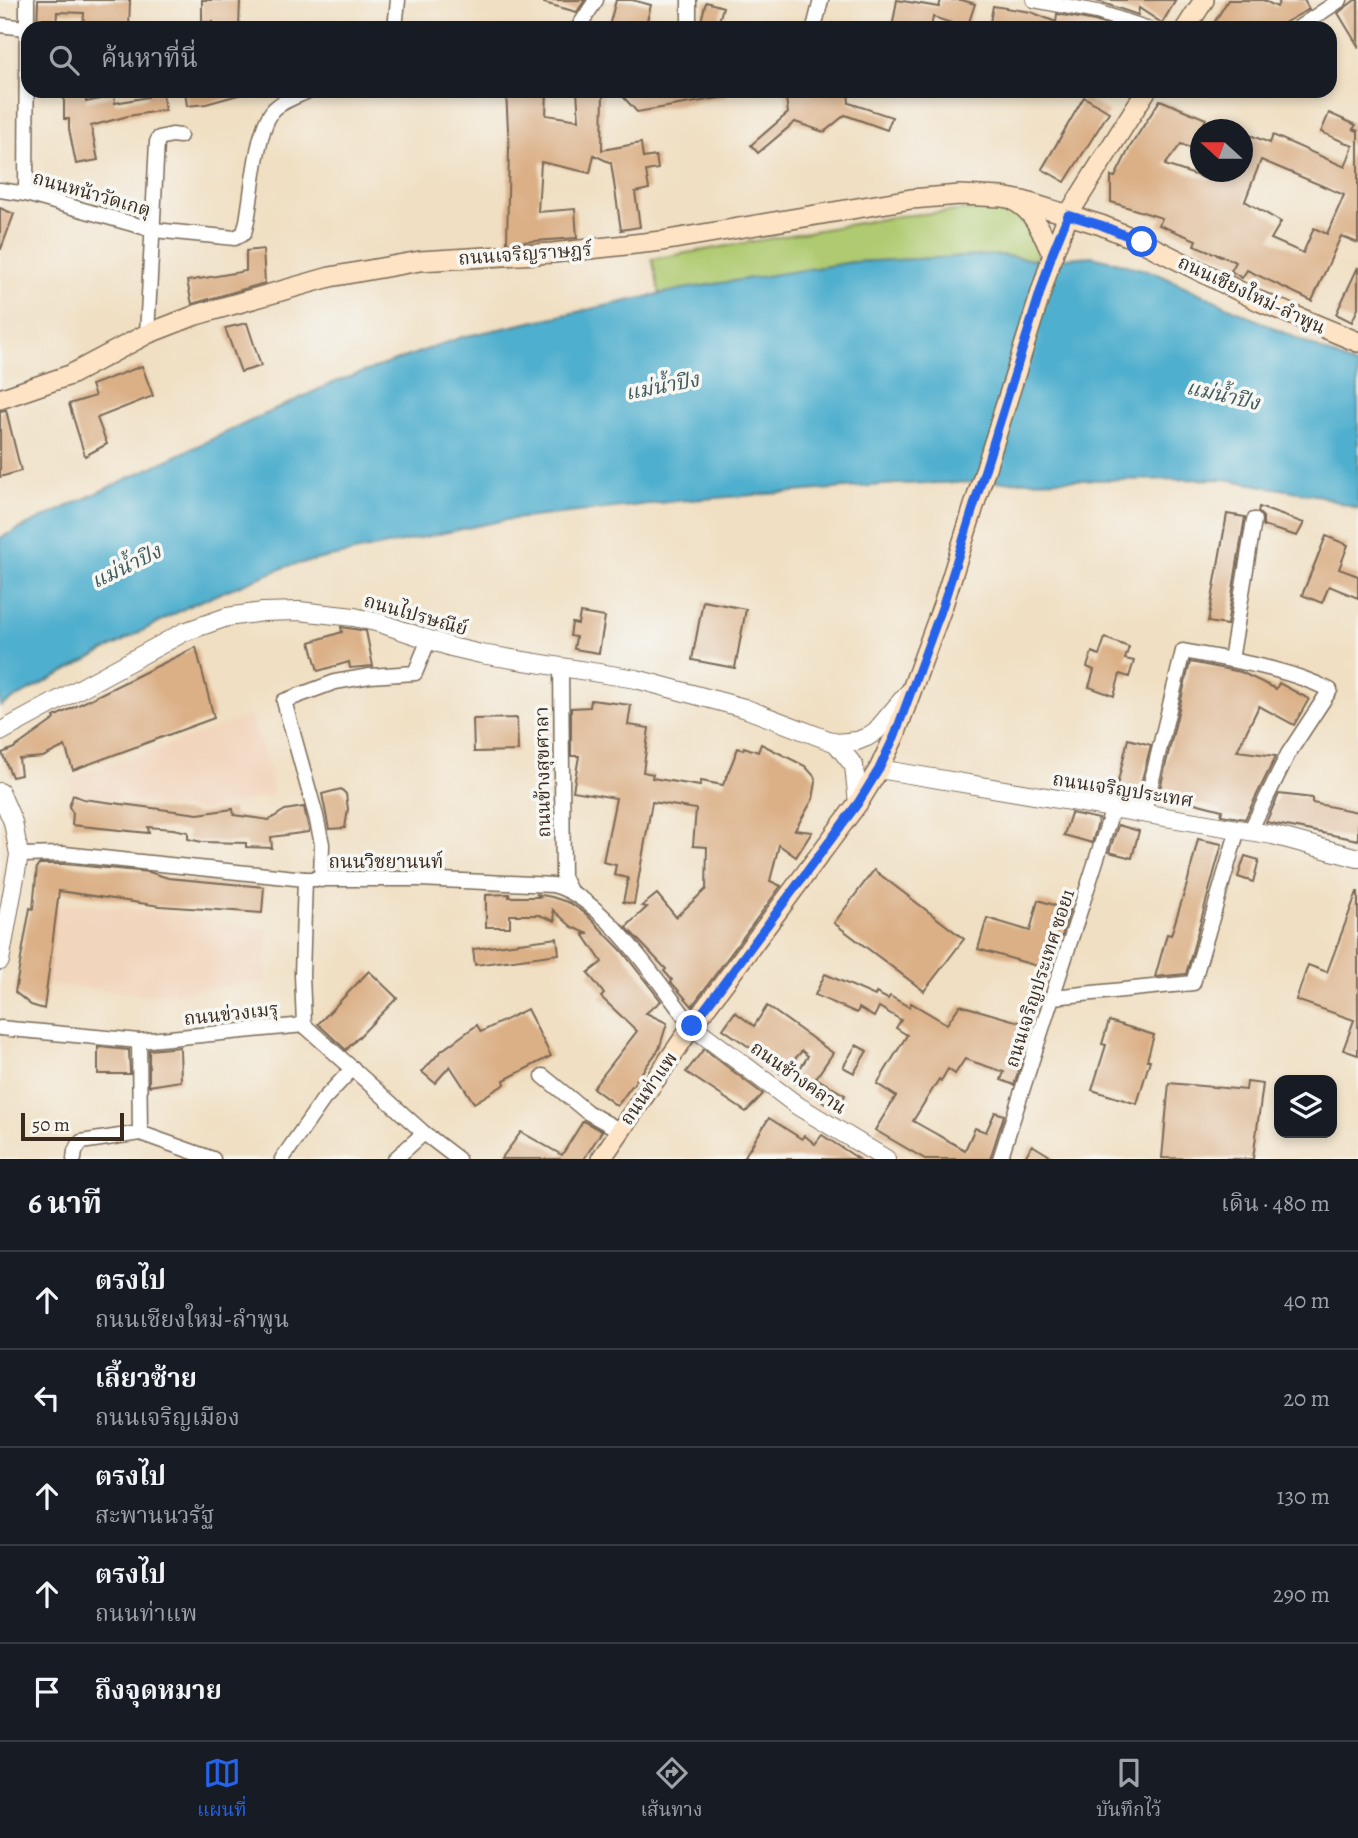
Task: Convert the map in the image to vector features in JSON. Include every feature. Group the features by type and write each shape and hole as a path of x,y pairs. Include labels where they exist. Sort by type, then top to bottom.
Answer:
{"main road":[{"path":"1190,21 1204,0"},
{"name":"ถนนท่าแพ","path":"601,1159 618,1130 692,1026 858,803 879,769 899,727 943,605 1052,254 1068,215 1142,98"},
{"name":"ถนนเจริญราษฎร์","path":"0,399 70,375 147,334 196,315 330,277 419,261 553,253 662,241 911,199 960,195 1002,197 1068,215"},
{"path":"1002,197 1030,212 1039,224 1052,254"},
{"name":"ถนนเชียงใหม่-ลำพูน","path":"1068,215 1142,242 1259,301 1357,339"}],"street":[{"path":"26,21 27,0"},
{"path":"396,21 398,0"},
{"path":"582,21 596,0"},
{"path":"689,0 689,21"},
{"path":"816,21 821,0"},
{"path":"1034,0 1097,12 1125,21"},
{"path":"1308,21 1340,0"},
{"path":"0,25 21,28"},
{"path":"25,98 26,194"},
{"path":"180,136 163,136 157,142 154,230 235,239 244,233 263,129 272,111 293,98"},
{"name":"ถนนหน้าวัดเกตุ","path":"0,190 26,194 154,230 147,334"},
{"path":"1231,660 1254,520"},
{"name":"ถนนไปรษณีย์","path":"0,732 184,632 227,617 263,612 330,614 380,623 481,654 636,679 705,696 836,743"},
{"path":"321,880 322,844 284,701 335,682 415,673 429,639"},
{"path":"1052,998 1193,983 1244,830 1288,754 1330,690 1307,678 1183,651 1144,813"},
{"name":"ถนนข้างสุขศาลา","path":"558,881 561,667"},
{"path":"836,743 858,741 876,731 910,691"},
{"path":"836,743 854,766 858,803"},
{"name":"ถนนเจริญประเทศ","path":"879,769 1244,830 1297,840 1358,858"},
{"path":"0,792 6,822 19,855 0,961"},
{"name":"ถนนเจริญประเทศ ซอย1","path":"1000,1159 1113,808"},
{"name":"ถนนวิชยานนท์","path":"19,855 64,853 321,880 558,881"},
{"path":"304,879 304,1025"},
{"path":"558,881 602,915 692,1026"},
{"name":"ถนนข่วงเมรุ","path":"0,1028 139,1041 304,1025 424,1133 458,1159"},
{"name":"ถนนช้างคลาน","path":"692,1026 798,1106 886,1159"},
{"path":"139,1041 140,1133"},
{"path":"282,1159 323,1100 353,1068"},
{"path":"543,1076 587,1112 618,1130"},
{"path":"74,1159 75,1151 81,1142 140,1133 213,1159"},
{"path":"395,1159 424,1133"}],"shaded area":[{"path":"250,716 269,767 273,794 203,811 72,793 70,779"},
{"path":"58,903 168,912 268,930 266,982 143,995 47,984"},
{"path":"812,1101 912,1159 870,1159 801,1116"}],"green space":[{"path":"993,208 1037,219 1036,260 999,255 853,262 660,294 652,259 899,216"}],"water":[{"name":"แม่น้ำปิง","path":"999,255 1036,260 1093,256 1156,273 1358,367 1358,509 1321,496 1224,479 1066,480 896,484 677,501 505,520 288,566 193,604 0,706 0,538 330,384 462,337 683,289 853,262"}],"building":[{"path":"38,0 130,0 129,21 83,21 84,13 57,12 56,21 37,21"},
{"path":"202,0 240,0 239,21 202,21"},
{"path":"544,0 585,0 577,12 544,3"},
{"path":"616,0 632,0 651,5 647,21 610,21"},
{"path":"897,0 939,7 941,0 962,0 975,4 969,21 945,21 933,17 932,21 893,21"},
{"path":"1094,0 1176,0 1163,21 1139,8 1138,15"},
{"path":"1228,0 1263,0 1277,7 1280,0 1304,0 1309,9 1288,21 1215,21"},
{"path":"1358,0 1358,46 1338,13"},
{"path":"706,2 723,7 719,21 701,21"},
{"path":"993,6 1031,12 1054,21 990,21"},
{"path":"1057,14 1095,21 1056,21"},
{"path":"64,98 86,98 86,102 114,98 115,103 142,98 163,98 165,110 91,126 98,160 76,164 69,119 64,119"},
{"path":"186,98 228,98 206,104 187,106"},
{"path":"506,98 547,98 546,115 579,120 577,98 603,98 602,150 641,143 643,158 656,156 658,169 646,171 649,189 635,192 640,227 621,230 611,163 594,155 590,173 541,162 538,212 575,209 577,238 507,243 509,149"},
{"path":"624,98 720,98 637,112"},
{"path":"786,98 849,98 849,103 892,117 887,130 845,115 824,132 795,122 758,153 751,145 788,113"},
{"path":"1083,98 1109,112 1065,182 1042,169"},
{"path":"1160,100 1206,119 1190,119 1190,148 1181,144 1165,165 1190,173 1190,182 1252,182 1245,201 1281,222 1271,239 1303,253 1314,228 1327,234 1344,195 1261,160 1253,180 1253,136 1270,143 1273,135 1345,167 1353,146 1321,132 1329,113 1356,125 1353,129 1358,131 1358,243 1341,236 1312,301 1247,270 1242,278 1231,271 1236,262 1194,245 1196,240 1159,225 1162,218 1111,202 1111,176 1115,177 1130,147"},
{"path":"0,208 14,214 1,249 0,249"},
{"path":"263,249 265,283 192,304 187,281 246,271 246,251"},
{"path":"1358,267 1358,308 1352,322 1336,314"},
{"path":"247,323 261,366 241,372 225,328"},
{"path":"142,366 153,396 97,418 107,444 85,456 69,404 95,396 91,385"},
{"path":"6,410 21,471 0,477 0,411"},
{"path":"1259,507 1304,523 1297,536 1263,526"},
{"path":"1227,514 1245,517 1227,625 1208,622"},
{"path":"1326,536 1348,545 1339,569 1358,576 1358,598 1329,586 1322,603 1302,595"},
{"path":"703,601 746,609 735,668 692,660"},
{"path":"580,613 605,617 599,653 574,649 576,637 570,636 572,623 578,624"},
{"path":"341,627 366,631 373,666 350,668 349,662 318,671 310,642 342,632"},
{"path":"1105,638 1129,647 1125,659 1134,661 1129,677 1120,674 1114,696 1089,687 1094,670 1087,667 1092,652 1099,655"},
{"path":"196,647 214,718 73,770 65,746 43,757 19,759 21,775 12,777 2,753 14,748 55,719 54,717"},
{"path":"1190,662 1241,672 1276,689 1279,683 1309,699 1294,725 1259,706 1237,751 1276,756 1245,819 1221,815 1222,810 1187,801 1186,804 1158,797"},
{"path":"591,700 631,705 628,725 649,728 643,772 653,774 652,778 700,786 701,781 723,785 738,748 743,750 744,747 758,752 761,744 805,766 816,782 813,799 795,830 812,832 796,857 779,845 770,881 781,886 692,1006 671,982 664,971 666,969 626,927 647,907 642,906 657,894 676,917 706,889 707,847 693,846 696,809 652,802 634,904 623,902 628,878 614,875 616,865 603,862 616,798 573,791 579,756 571,756 571,708 590,707"},
{"path":"517,718 518,751 474,752 473,719"},
{"path":"1128,739 1151,745 1138,795 1116,790"},
{"path":"341,789 346,794 348,809 345,828 329,829 322,794"},
{"path":"1279,794 1312,798 1312,803 1358,812 1358,840 1266,822"},
{"path":"73,795 83,799 198,814 233,809 234,815 269,820 285,810 304,807 309,830 271,837 272,848 246,847 246,843 202,842 188,839 188,832 173,829 148,827 149,833 72,825 73,813 69,807"},
{"path":"1071,813 1099,819 1092,843 1064,835"},
{"path":"1118,825 1139,831 1132,858 1109,852"},
{"path":"1198,839 1222,844 1186,974 1155,977 1167,934 1171,935 1187,884"},
{"path":"1245,856 1259,860 1253,882 1238,877"},
{"path":"40,864 149,872 168,878 264,887 262,913 160,906 59,891 44,1009 31,1005 15,992 30,908 33,909 37,866"},
{"path":"874,870 964,939 924,991 834,923"},
{"path":"1357,892 1358,1055 1343,1050 1354,1020 1296,1000 1308,965 1327,972"},
{"path":"509,894 509,897 540,897 536,894 552,897 570,903 586,914 622,951 661,1001 646,1013 667,1023 659,1049 617,1106 593,1088 637,1031 601,997 604,994 588,973 602,962 583,934 589,934 572,927 553,910 555,921 539,915 510,915 510,927 486,927 486,895"},
{"path":"1038,900 1070,910 1051,970 978,949 987,918 1030,931"},
{"path":"557,938 559,954 475,965 473,949"},
{"path":"369,971 397,998 346,1050 318,1024"},
{"path":"825,974 875,996 876,993 888,999 890,996 909,1007 911,1003 947,1024 960,1005 1033,1026 1014,1085 1001,1080 1004,1072 965,1059 955,1074 948,1069 941,1081 939,1079 913,1121 965,1150 975,1128 986,1132 995,1112 1004,1115 990,1159 925,1159 875,1130 896,1096 877,1084 907,1035 896,1028 901,1020 879,1007 874,1017 859,1008 857,1013 815,995"},
{"path":"767,1006 833,1053 816,1078 845,1095 836,1110 792,1081 808,1056 802,1051 781,1074 772,1067 774,1064 723,1029 735,1012 754,1026"},
{"path":"527,1009 551,1056 504,1080 505,1084 474,1103 450,1066 435,1083 422,1072 441,1051 477,1025 481,1032"},
{"path":"1109,1021 1154,1035 1137,1104 1092,1090 1106,1045 1102,1044"},
{"path":"856,1045 867,1051 854,1073 843,1067"},
{"path":"98,1047 129,1050 130,1074 98,1074"},
{"path":"180,1047 181,1081 149,1086 149,1050"},
{"path":"704,1049 763,1094 746,1112 686,1072"},
{"path":"1247,1082 1263,1084 1253,1159 1162,1158 1169,1083 1246,1090"},
{"path":"769,1118 802,1139 804,1135 815,1144 822,1135 859,1159 743,1159"},
{"path":"583,1121 602,1131 584,1159 501,1159 521,1132 562,1155"},
{"path":"1032,1145 1055,1159 1024,1159"}],"route":[{"path":"692,1026 858,803 879,769 895,735 943,605 1052,254 1068,215 1142,242"}]}
